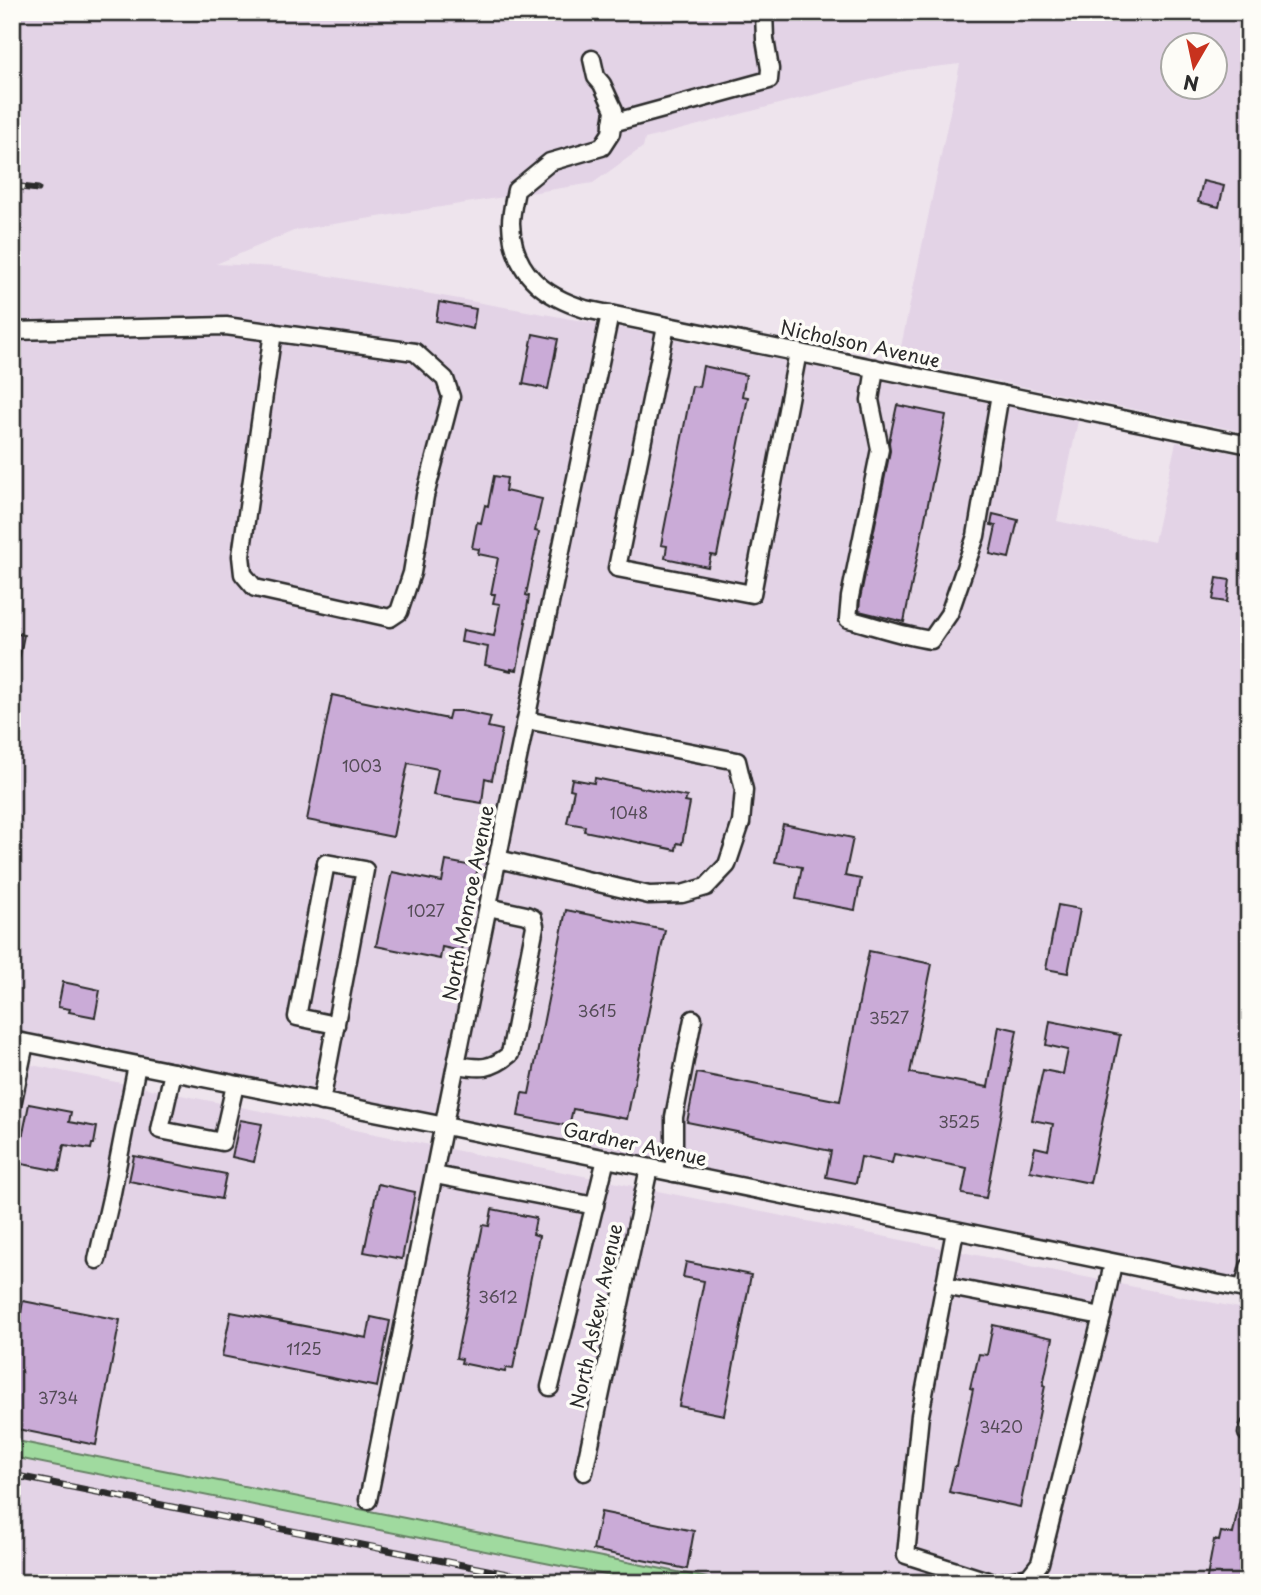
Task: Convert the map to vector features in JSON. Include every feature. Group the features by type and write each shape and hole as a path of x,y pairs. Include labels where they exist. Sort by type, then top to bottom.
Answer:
{"street":[{"path":"592,59 596,76 614,110 612,123 769,80 764,12"},
{"name":"Nicholson Avenue","path":"612,123 611,134 602,147 550,162 516,190 511,221 517,253 528,276 548,293 572,305 610,314 1249,444"},
{"name":"North Monroe Avenue","path":"368,1500 610,314"},
{"path":"12,331 226,326 272,332 415,352 445,380 451,397 425,496 412,573 400,612 390,618 255,588 243,574 241,556 272,332"},
{"path":"666,326 618,568 752,594 798,352"},
{"path":"875,368 870,400 880,449 850,597 849,619 909,637 930,640 949,614 976,536 1000,394"},
{"path":"498,859 649,895 682,894 706,887 727,865 741,823 744,790 737,761 526,720"},
{"path":"321,1102 336,1025 365,870 326,863 297,1017 336,1025"},
{"path":"457,1065 482,1069 499,1064 510,1054 533,939 533,918 488,907"},
{"path":"674,1173 674,1117 693,1019"},
{"path":"12,1105 19,1041"},
{"name":"Gardner Avenue","path":"19,1041 1246,1290"},
{"path":"97,1261 137,1065"},
{"path":"173,1072 160,1130 222,1142 234,1084"},
{"path":"550,1387 606,1159"},
{"name":"North Askew Avenue","path":"584,1472 649,1168"},
{"path":"435,1175 595,1206"},
{"path":"955,1231 920,1415 906,1555 996,1583 1029,1577 1040,1563 1113,1263"},
{"path":"1246,1290 1249,1267"},
{"path":"944,1286 1102,1316"},
{"path":"1249,1427 1249,1433"}],"shaded area":[{"path":"12,12 1249,12 1249,433 898,361 960,64 908,70 645,139 643,147 593,183 296,230 216,264 279,267 628,329 1078,421 1057,521 1154,542 1176,442 1249,456 1249,1281 12,1031"},
{"path":"12,1061 1249,1310 1249,1583 733,1583 12,1440"},
{"path":"12,1457 72,1469 646,1583 12,1583"}],"green space":[{"path":"12,1440 733,1583 646,1583 12,1457"}],"building":[{"path":"1203,181 1224,186 1219,207 1198,202"},
{"path":"439,302 476,309 473,329 436,321"},
{"path":"533,334 558,339 548,389 523,384"},
{"path":"703,366 746,375 742,396 748,397 717,556 711,555 708,567 665,558 667,546 661,545 692,386 699,387"},
{"path":"897,405 946,415 904,622 859,611"},
{"path":"494,476 507,478 505,491 542,499 535,531 539,532 526,595 529,596 526,622 517,670 511,671 485,665 488,647 461,642 463,630 494,636 500,604 493,603 495,594 491,594 498,558 478,554 479,549 472,548 477,522 481,523 485,505 488,506"},
{"path":"993,514 1018,520 1009,558 990,554 996,526 991,525"},
{"path":"1217,578 1230,580 1227,602 1213,600"},
{"path":"12,633 24,635 17,670 12,669"},
{"path":"332,695 448,719 450,711 491,717 488,727 502,730 492,780 485,778 482,803 433,795 438,769 408,763 393,837 307,820"},
{"path":"595,778 687,797 685,802 690,803 682,844 677,843 676,850 584,831 585,826 567,823 574,790 570,789 572,779 594,783"},
{"path":"783,824 853,838 845,876 861,879 855,910 796,899 802,867 775,862"},
{"path":"446,861 478,867 461,951 442,947 440,959 376,946 392,872 442,882"},
{"path":"1058,905 1080,909 1068,973 1046,969"},
{"path":"566,910 665,930 627,1119 573,1109 569,1126 518,1116 522,1093 529,1094"},
{"path":"869,951 932,964 910,1073 988,1087 999,1026 1017,1030 986,1198 962,1194 967,1168 894,1154 892,1163 861,1157 856,1183 826,1177 831,1151 687,1122 697,1073 840,1101"},
{"path":"63,982 100,990 95,1017 58,1007"},
{"path":"1050,1021 1120,1035 1090,1183 1030,1171 1035,1147 1048,1150 1053,1124 1032,1120 1043,1070 1063,1074 1068,1050 1046,1045"},
{"path":"29,1104 71,1112 69,1122 97,1127 91,1149 64,1145 59,1171 17,1163"},
{"path":"240,1120 262,1124 254,1162 232,1157"},
{"path":"134,1156 226,1174 221,1199 129,1181"},
{"path":"378,1184 415,1192 402,1259 364,1252"},
{"path":"492,1209 536,1218 533,1234 539,1236 513,1369 506,1368 505,1372 461,1363 462,1359 456,1358 483,1225 489,1226"},
{"path":"686,1262 751,1275 724,1415 679,1406 704,1281 683,1277"},
{"path":"23,1301 120,1320 96,1445 12,1428 12,1369 15,1355 12,1354 19,1323 16,1322 18,1311 21,1312"},
{"path":"231,1312 367,1338 371,1317 390,1321 377,1387 222,1356"},
{"path":"993,1325 1053,1338 1020,1507 949,1492 973,1389 970,1388 974,1371 979,1354 987,1355"},
{"path":"1243,1482 1249,1483 1249,1583 1206,1583 1214,1540 1219,1541 1221,1532 1233,1534"},
{"path":"601,1512 694,1531 687,1569 593,1550"}],"railway":[{"path":"12,186 38,189"},
{"path":"12,1475 553,1583"}]}
